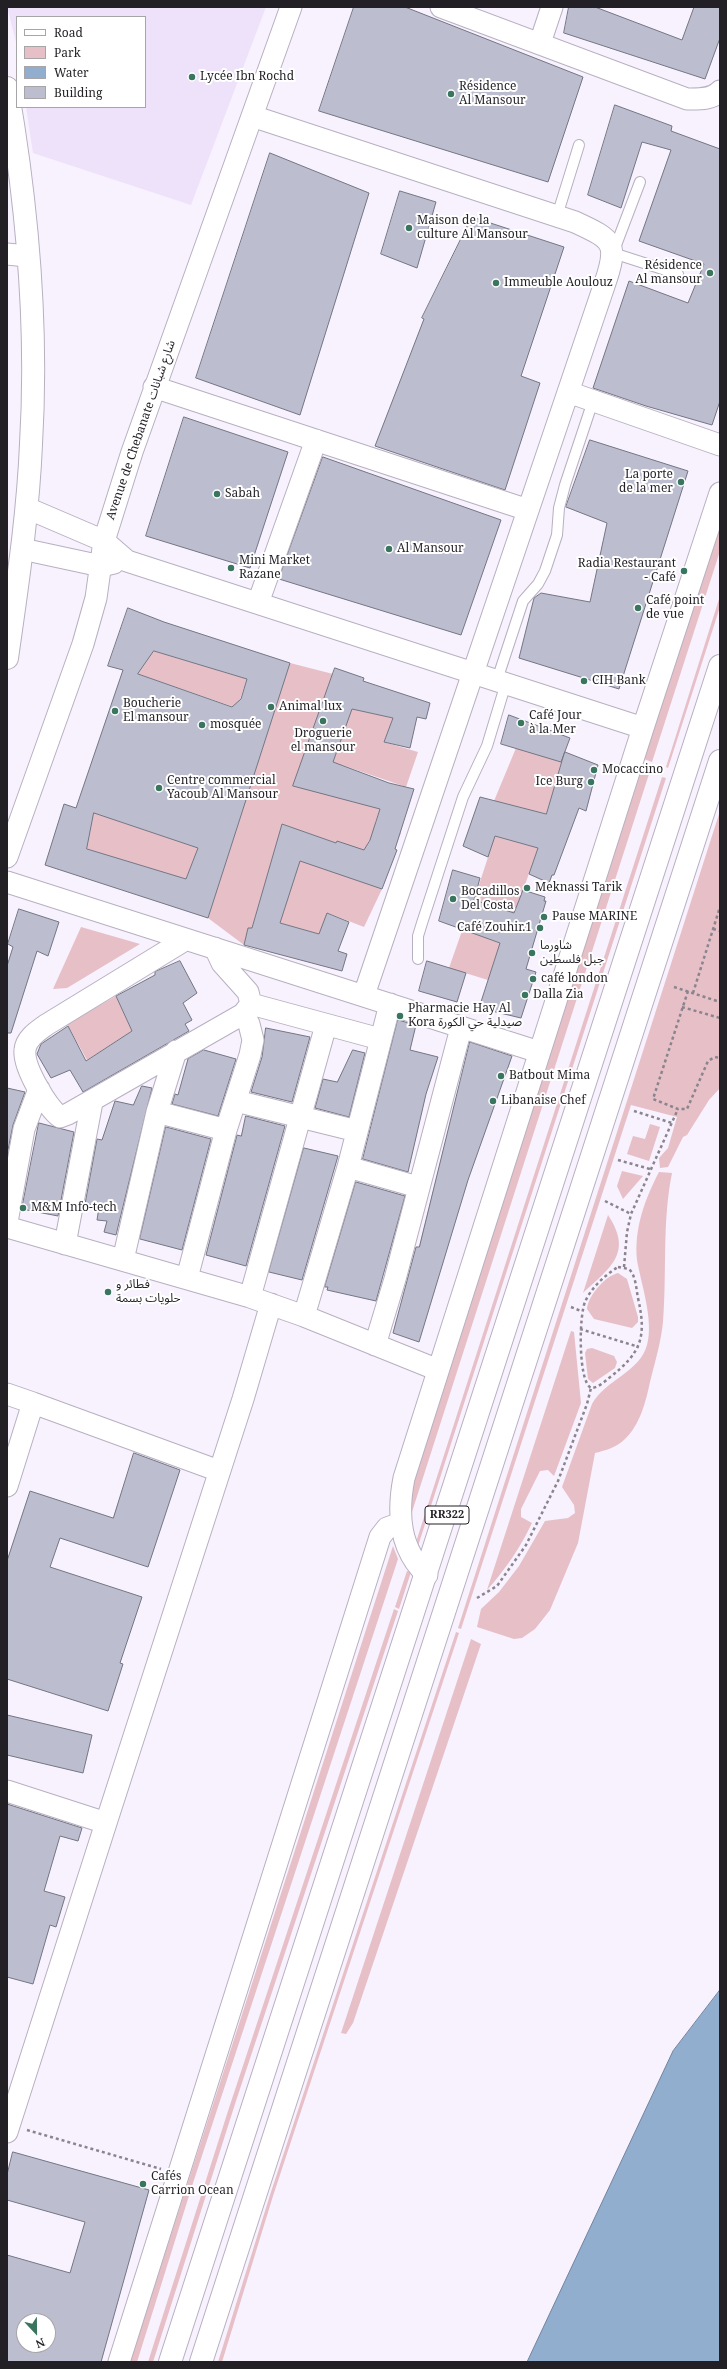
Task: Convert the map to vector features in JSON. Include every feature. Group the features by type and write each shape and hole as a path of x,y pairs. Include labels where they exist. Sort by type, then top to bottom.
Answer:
{"main road":[{"path":"7,88 12,142 17,255 32,379 32,442 27,508 7,658"},
{"name":"RR322","path":"170,2362 427,1575 720,666"},
{"name":"RR322","path":"201,2362 720,761"}],"street":[{"name":"Avenue de Chebanate شارع شبانات","path":"7,857 83,644 96,598 104,541 154,387 291,7"},
{"path":"441,7 687,99 704,99 717,94 720,90"},
{"path":"540,43 552,7"},
{"path":"252,116 557,216 598,232 607,240 613,253 610,268 472,672 364,995"},
{"path":"154,387 528,510"},
{"path":"568,392 720,445"},
{"path":"258,603 316,440"},
{"path":"427,1575 408,1550 401,1523 400,1508 404,1478 539,1052 720,493"},
{"path":"27,508 104,541 127,561 643,728"},
{"path":"22,549 101,566 127,561"},
{"path":"7,882 539,1052"},
{"path":"186,940 46,1024 32,1036 25,1049 27,1065 52,1111 60,1117 92,1102 247,1009 380,1039"},
{"path":"186,1278 226,1130 250,1055 253,1040 247,1009 248,992 222,963 215,948"},
{"path":"304,1316 348,1168 390,1004"},
{"path":"250,1297 326,1026"},
{"path":"375,1345 461,1028"},
{"path":"123,1260 157,1112 176,1051"},
{"path":"7,1222 24,1129 39,1089"},
{"path":"236,1101 358,1131"},
{"path":"65,1244 92,1102"},
{"path":"157,1112 226,1130"},
{"path":"348,1168 418,1187"},
{"path":"7,1227 272,1304 438,1370"},
{"path":"9,2119 106,1823 272,1304"},
{"path":"7,1394 219,1471"},
{"path":"7,1486 33,1403"},
{"path":"119,2362 380,1537 388,1528 401,1523"},
{"path":"7,1791 106,1823"}],"lane":[{"path":"557,216 579,145"},
{"path":"640,182 613,253 678,274"},
{"path":"418,959 418,936 422,923 464,797 487,746 501,682 523,601 538,584 545,571 557,535 559,508 565,485 593,401"}],"path":[{"path":"693,993 720,907"},
{"path":"713,929 720,931"},
{"path":"674,987 720,1002"},
{"path":"688,991 653,1097 656,1101 685,1110 688,1108 708,1061 715,1057 720,1058"},
{"path":"682,1007 720,1018"},
{"path":"624,1267 626,1232 631,1214 678,1108"},
{"path":"634,1111 672,1123"},
{"path":"618,1160 650,1169"},
{"path":"605,1201 631,1214"},
{"path":"591,1388 585,1381 580,1329 581,1311 595,1287 613,1271 624,1267"},
{"path":"591,1388 597,1387 625,1366 638,1347 643,1330 642,1313 634,1277 632,1272 624,1267"},
{"path":"571,1307 581,1311"},
{"path":"580,1329 638,1347"},
{"path":"477,1598 497,1586 526,1545 558,1481 587,1404 591,1388"},
{"path":"9,2119 179,2174"}],"shaded area":[{"name":"Lycée Ibn Rochd","path":"7,7 266,7 191,205 33,153 26,108 146,108 146,16 16,16 16,42"}],"green space":[{"path":"720,523 720,551 652,762 644,759"},
{"path":"720,596 720,607 668,768 666,767"},
{"path":"154,651 247,679 237,708 138,674"},
{"path":"290,663 333,674 315,727 332,795 380,809 375,823 401,833 394,849 369,840 364,852 337,841 336,843 282,824 252,928 248,928 244,945 208,918"},
{"path":"352,709 393,718 384,742 418,752 406,787 342,765 330,768"},
{"path":"516,748 562,762 546,814 494,801"},
{"path":"641,771 649,774 411,1515 412,1482"},
{"path":"662,777 666,778 418,1546 417,1539"},
{"path":"720,811 720,1088 709,1100 687,1135 683,1137 668,1167 660,1168 659,1158 668,1148 677,1117 631,1105 461,1629 458,1628"},
{"path":"94,813 198,848 186,879 87,849"},
{"path":"495,836 538,848 515,913 474,900"},
{"path":"297,856 382,889 364,927 328,913 319,934 280,923 298,866"},
{"path":"81,927 140,944 67,988 53,989"},
{"path":"463,928 500,943 488,980 449,968"},
{"path":"116,996 132,1031 87,1060 67,1024"},
{"path":"650,1124 660,1127 649,1161 627,1154 633,1136 645,1139"},
{"path":"622,1171 643,1176 623,1199 617,1186"},
{"path":"659,1172 672,1173 667,1210 663,1322 658,1352 642,1412 635,1427 622,1442 611,1448 595,1453 578,1543 550,1610 535,1629 522,1638 514,1639 477,1627 481,1609 499,1592 519,1566 545,1521 568,1518 575,1513 574,1505 562,1487 592,1404 605,1388 637,1362 647,1345 649,1335 648,1313 637,1260 637,1237 645,1203"},
{"path":"608,1215 619,1240 618,1250 610,1267 583,1293"},
{"path":"618,1273 627,1279 638,1317 638,1322 632,1328 594,1319 587,1309 590,1298 598,1287 608,1278"},
{"path":"571,1331 574,1332 581,1403 554,1476 548,1470 540,1471 521,1509 521,1517 532,1523 512,1558 487,1590"},
{"path":"592,1348 614,1356 617,1362 615,1368 593,1383 588,1379 585,1353 587,1349"},
{"path":"393,1546 398,1559 193,2183 137,2362 130,2362"},
{"path":"407,1571 411,1572 399,1609 395,1607"},
{"path":"394,1609 398,1611 235,2104 153,2362 148,2362 228,2111"},
{"path":"456,1632 459,1633 273,2196 222,2362 218,2362 270,2195"},
{"path":"471,1639 481,1644 353,2023 346,2034 341,2033"}],"water":[{"path":"720,1990 720,2362 527,2362 673,2051"}],"building":[{"name":"Résidence Al Mansour","path":"354,7 405,7 583,77 548,182 319,111"},
{"path":"569,7 595,7 682,40 694,7 720,7 720,38 705,79 564,33"},
{"name":"Résidence Al mansour","path":"615,105 672,126 671,131 720,149 720,401 712,425 646,406 593,388 629,281 688,303 704,264 639,241 671,150 642,142 621,208 588,195"},
{"path":"270,153 369,193 300,415 196,378"},
{"name":"Maison de la culture Al Mansour","path":"400,191 436,202 417,268 381,254"},
{"path":"472,217 564,247 521,376 540,383 505,490 375,446 424,319 422,318"},
{"name":"Sabah","path":"184,417 288,452 250,568 146,536"},
{"path":"590,440 688,471 619,689 519,658 534,598 541,593 590,602 607,523 566,507"},
{"name":"Al Mansour","path":"323,457 501,520 461,635 279,579"},
{"path":"128,608 164,622 290,663 208,918 45,865 64,804 76,808 123,670 108,666","holes":["154,651 247,679 241,699 232,707 138,674","94,813 198,848 186,879 87,849"]},
{"path":"335,668 364,678 363,681 430,703 426,719 417,717 410,748 384,742 393,718 352,709 333,762 389,783 414,789 395,849 397,850 382,889 300,861 280,923 319,934 327,913 349,922 338,951 347,954 342,971 244,945 248,928 252,928 282,824 336,843 337,841 364,850 370,840 380,809 293,786"},
{"path":"509,715 570,738 561,762 501,744"},
{"path":"565,752 598,765 586,811 579,808 554,875 552,875 549,883 529,874 538,848 495,836 488,857 463,846 480,797 546,814"},
{"path":"453,870 480,878 474,900 514,913 523,890 545,897 544,901 546,901 526,969 536,972 521,1018 479,1008 500,943 439,921"},
{"path":"19,909 59,922 48,956 37,951 11,1033 7,1033 7,966 13,947 8,944"},
{"path":"180,961 197,993 183,1003 192,1020 185,1024 189,1031 83,1092 70,1070 51,1078 37,1054 41,1044 68,1026 86,1061 132,1031 116,996 155,975 155,972"},
{"path":"427,961 466,973 457,1002 419,991"},
{"path":"398,1020 416,1025 410,1050 438,1057 426,1094 408,1172 363,1159"},
{"path":"266,1028 310,1037 292,1102 251,1092 262,1057"},
{"path":"470,1042 512,1056 468,1180 419,1342 393,1333 416,1247 419,1247"},
{"path":"204,1050 236,1059 218,1116 172,1104 175,1094 178,1095 188,1059"},
{"path":"353,1050 365,1053 349,1117 315,1108 323,1079 337,1082"},
{"path":"142,1086 152,1088 116,1235 104,1232 107,1221 97,1220 99,1207 85,1204 97,1139 102,1140 115,1101 133,1105"},
{"path":"7,1088 25,1092 13,1125 7,1155"},
{"path":"246,1116 285,1126 246,1266 206,1255 237,1135 241,1136"},
{"path":"39,1123 74,1132 58,1216 22,1209"},
{"path":"166,1127 211,1139 182,1250 140,1239"},
{"path":"304,1148 338,1156 302,1280 269,1272"},
{"path":"356,1182 405,1196 376,1301 327,1290 328,1287 325,1287"},
{"path":"134,1453 180,1470 148,1567 60,1538 50,1567 142,1597 120,1663 123,1664 108,1711 7,1679 7,1561 30,1491 113,1518"},
{"path":"7,1715 92,1735 83,1773 7,1755"},
{"path":"7,1804 82,1828 78,1841 60,1836 44,1891 65,1897 56,1927 50,1925 33,1984 7,1977"},
{"path":"13,2152 149,2190 101,2362 7,2362 7,2255 70,2273 85,2222 7,2200 7,2175"}],"place":[{"name":"Lycée Ibn Rochd","path":"192,77"},
{"name":"Résidence Al Mansour","path":"451,94"},
{"name":"Maison de la culture Al Mansour","path":"409,228"},
{"name":"Résidence Al mansour","path":"710,273"},
{"name":"Immeuble Aoulouz","path":"496,283"},
{"name":"La porte de la mer","path":"681,482"},
{"name":"Sabah","path":"217,494"},
{"name":"Al Mansour","path":"389,549"},
{"name":"Mini Market Razane","path":"231,568"},
{"name":"Radia Restaurant - Café","path":"684,571"},
{"name":"Café point de vue","path":"638,608"},
{"name":"CIH Bank","path":"584,681"},
{"name":"Animal lux","path":"271,707"},
{"name":"Boucherie El mansour","path":"115,711"},
{"name":"Droguerie el mansour","path":"323,721"},
{"name":"Café Jour à la Mer","path":"521,723"},
{"name":"mosquée","path":"202,725"},
{"name":"Mocaccino","path":"594,770"},
{"name":"Ice Burg","path":"591,782"},
{"name":"Centre commercial Yacoub Al Mansour","path":"159,788"},
{"name":"Meknassi Tarik","path":"527,888"},
{"name":"Bocadillos Del Costa","path":"453,899"},
{"name":"Pause MARINE","path":"544,917"},
{"name":"Café Zouhir.1","path":"540,928"},
{"name":"شاورما جبل فلسطين","path":"532,953"},
{"name":"café london","path":"533,979"},
{"name":"Dalla Zia","path":"525,995"},
{"name":"Pharmacie Hay Al Kora صيدلية حي الكورة","path":"400,1016"},
{"name":"Batbout Mima","path":"501,1076"},
{"name":"Libanaise Chef","path":"493,1101"},
{"name":"M&M Info-tech","path":"23,1208"},
{"name":"فطائر و حلويات بسمة","path":"108,1292"},
{"name":"Cafés Carrion Ocean","path":"143,2184"}]}
